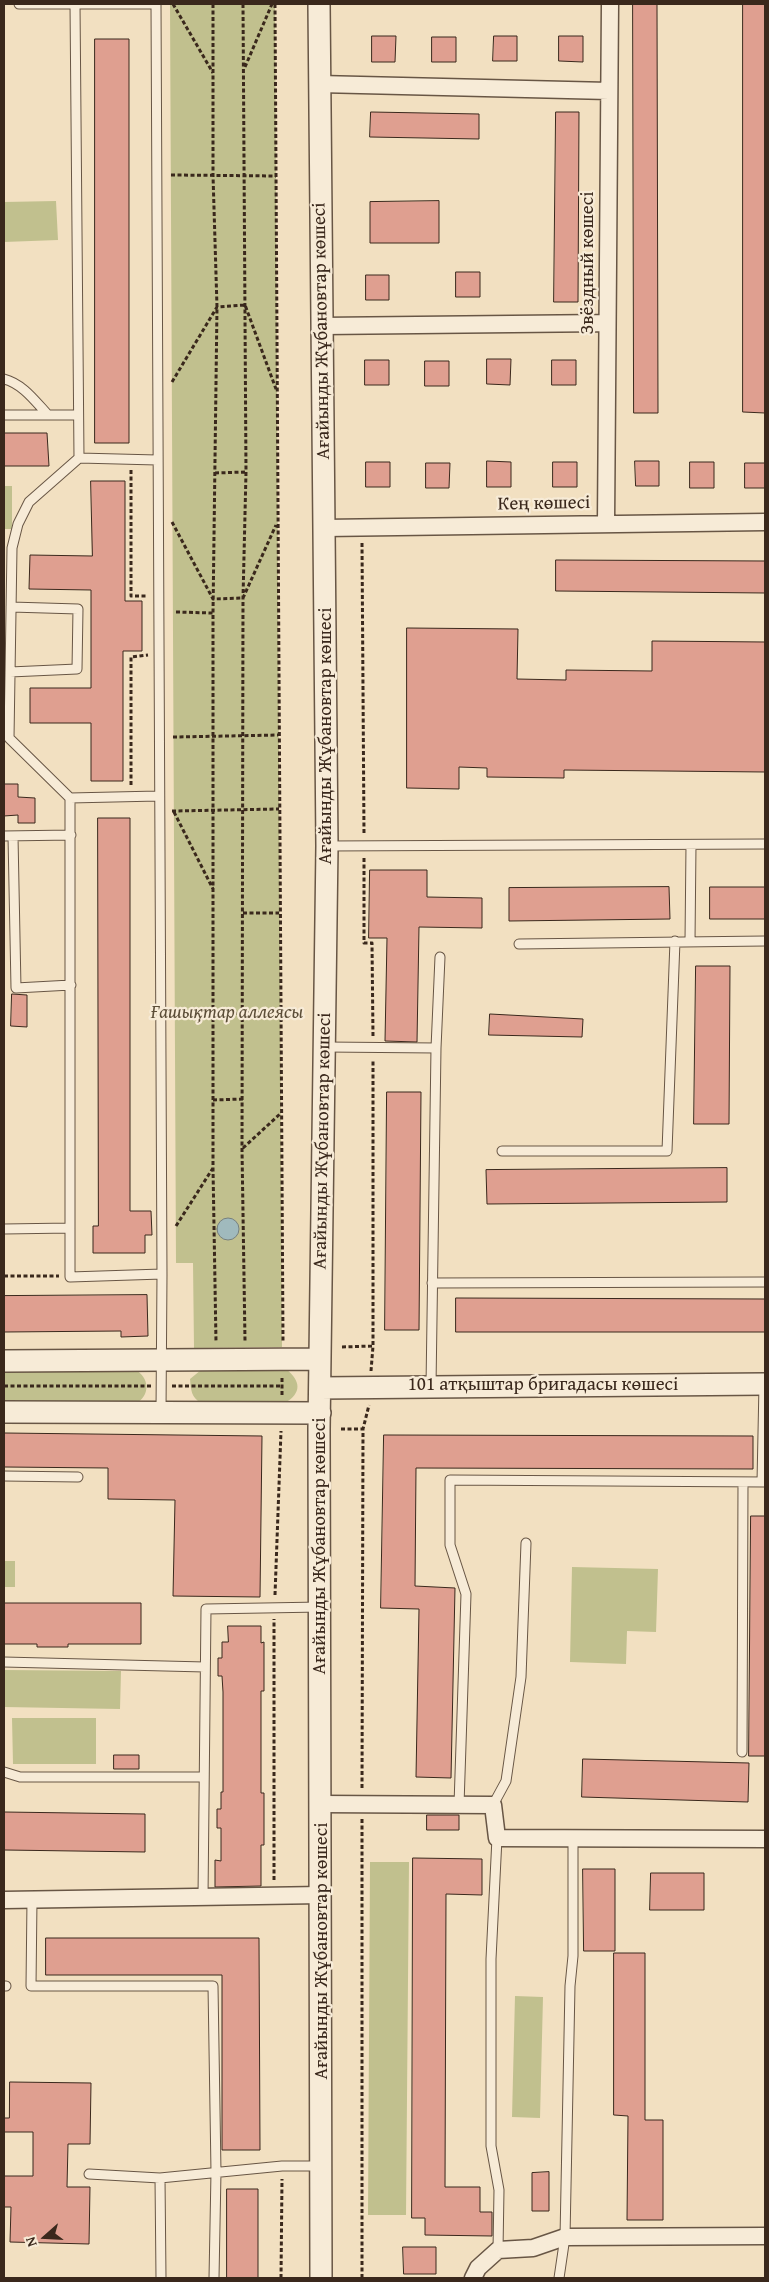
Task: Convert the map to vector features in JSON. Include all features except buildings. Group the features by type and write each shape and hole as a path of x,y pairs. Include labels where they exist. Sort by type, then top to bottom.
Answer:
{"street":[{"name":"Ағайынды Жұбановтар көшесі","path":"319,4 327,846 320,1360 321,2278"},
{"name":"Звёздный көшесі","path":"606,523 610,4"},
{"path":"319,84 609,91"},
{"path":"322,326 608,323"},
{"name":"Кең көшесі","path":"324,528 765,522"},
{"path":"4,1361 162,1360 245,1354 320,1360"},
{"name":"101 атқыштар бригадасы көшесі","path":"320,1388 765,1384"},
{"path":"4,1412 320,1413"},
{"path":"321,1804 493,1806 497,1838 765,1839"},
{"path":"4,1900 322,1895"},
{"path":"473,2278 478,2268 498,2250 532,2248 565,2238 765,2236"}],"lane":[{"path":"19,4 156,4 158,796 162,1274 160,1412"},
{"path":"75,4 78,458"},
{"path":"4,379 14,382 26,392 48,416"},
{"path":"4,415 78,415"},
{"path":"157,460 78,458 29,502 18,524 12,548 9,738 70,798 70,1276 162,1274"},
{"path":"10,672 77,669 78,609 11,607"},
{"path":"70,798 158,796"},
{"path":"71,835 8,836 16,988 71,985"},
{"path":"327,846 765,844"},
{"path":"690,941 692,845"},
{"path":"519,944 765,941"},
{"path":"502,1151 667,1151 674,942"},
{"path":"432,1386 436,1048 440,957"},
{"path":"325,1047 436,1048"},
{"path":"4,1229 70,1228"},
{"path":"432,1283 765,1282"},
{"path":"459,1805 466,1594 450,1545 450,1480 764,1482 765,1384"},
{"path":"4,1476 78,1477"},
{"path":"742,1752 743,1482"},
{"path":"493,1806 506,1781 521,1677 526,1543"},
{"path":"203,1897 206,1609 321,1607"},
{"path":"4,1662 205,1667"},
{"path":"4,1772 20,1777 203,1777"},
{"path":"497,1838 491,1959 491,2146 499,2190 498,2250"},
{"path":"560,2278 565,2238 570,1986 573,1956 573,1838"},
{"path":"32,1900 31,1986 213,1986 216,2172 214,2278"},
{"path":"89,2174 160,2178 282,2166 322,2166"},
{"path":"160,2178 161,2278"}],"path":[{"path":"173,4 213,73"},
{"path":"213,4 213,175 218,307 213,599 213,1168 216,1348"},
{"path":"243,1413 245,1354 242,1149 243,598 246,472 243,176 244,4"},
{"path":"244,70 273,4"},
{"path":"273,4 276,176 280,1114 283,1348"},
{"path":"171,175 276,176"},
{"path":"245,306 277,393"},
{"path":"218,307 245,306"},
{"path":"172,382 218,307"},
{"path":"131,459 131,596 148,596 148,604"},
{"path":"215,473 246,472"},
{"path":"172,522 213,599"},
{"path":"243,598 278,522"},
{"path":"362,527 364,943 372,943 373,1048 373,1346 370,1374"},
{"path":"213,599 243,598"},
{"path":"176,612 213,612"},
{"path":"131,796 131,656 148,656 148,647"},
{"path":"173,737 278,735"},
{"path":"213,889 174,811 279,809"},
{"path":"242,913 280,913"},
{"path":"174,1015 280,1012"},
{"path":"213,1100 243,1099"},
{"path":"242,1149 280,1114"},
{"path":"176,1226 213,1168"},
{"path":"4,1276 70,1276"},
{"path":"342,1347 373,1346"},
{"path":"132,1412 133,1360"},
{"path":"282,1369 282,1403"},
{"path":"4,1386 282,1386"},
{"path":"362,2278 363,1429 370,1402"},
{"path":"274,1896 274,1609 281,1429"},
{"path":"341,1429 363,1429"},
{"path":"281,2278 282,2166"}],"green space":[{"name":"Ғашықтар аллеясы","path":"170,4 275,4 282,1347 194,1348 193,1263 176,1263"},
{"path":"56,201 58,240 4,242 4,202"},
{"path":"4,486 12,486 12,529 4,529"},
{"path":"4,1369 134,1369 146,1381 146,1392 140,1401 135,1404 4,1403"},
{"path":"286,1369 295,1378 298,1387 291,1399 285,1403 201,1403 193,1396 191,1390 190,1379 201,1370"},
{"path":"4,1561 15,1561 15,1587 4,1587"},
{"path":"572,1567 658,1569 656,1632 627,1631 626,1664 570,1662"},
{"path":"4,1670 121,1671 120,1709 4,1707"},
{"path":"12,1718 96,1718 96,1764 13,1764"},
{"path":"370,1862 409,1862 406,2215 368,2215"},
{"path":"515,1996 543,1997 540,2118 512,2117"}],"water":[{"path":"224,1218 232,1218 239,1225 239,1233 232,1240 224,1240 217,1233 217,1225"}]}
